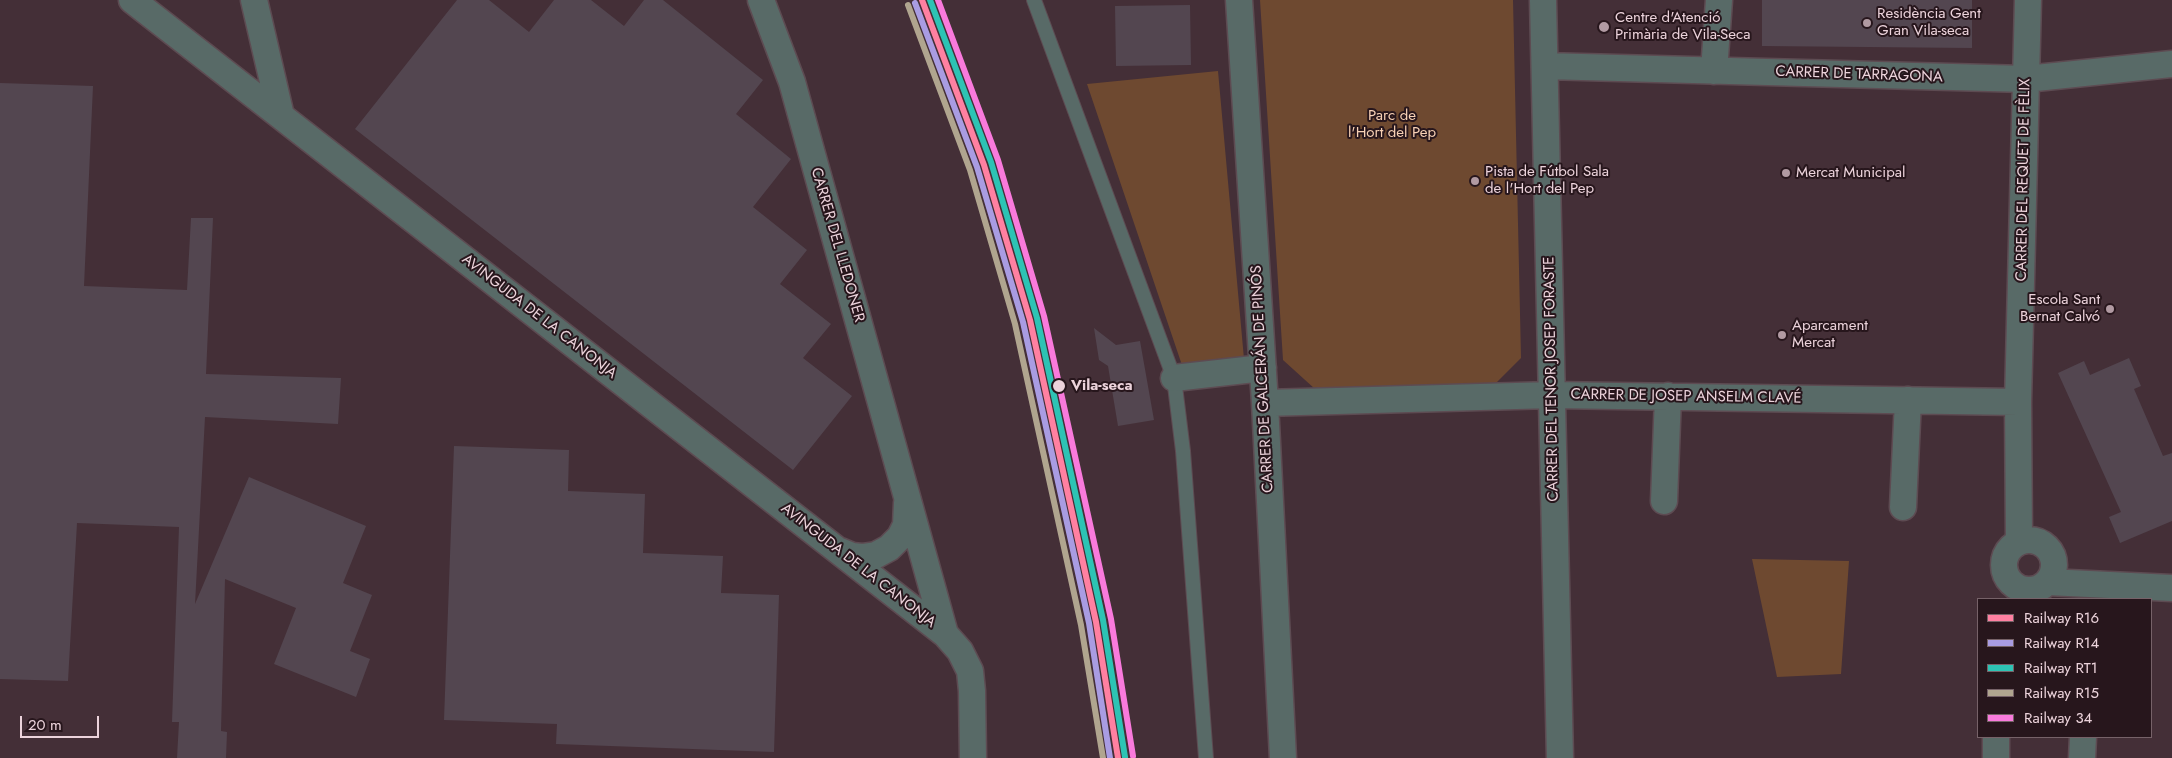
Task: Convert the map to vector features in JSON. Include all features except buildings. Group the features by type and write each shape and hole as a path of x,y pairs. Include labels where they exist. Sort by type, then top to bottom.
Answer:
{"street":[{"name":"AVINGUDA DE LA CANONJA","path":"132,0 945,634"},
{"path":"254,0 281,116"},
{"name":"CARRER DEL LLEDONER","path":"762,0 792,82 945,634"},
{"name":"CARRER DE GALCERÁN DE PINÓS","path":"1239,0 1263,368 1283,758"},
{"name":"CARRER DEL TENOR JOSEP FORASTE","path":"1543,0 1560,758"},
{"path":"1714,71 1719,0"},
{"name":"CARRER DEL REQUET DE FÈLIX","path":"2019,540 2018,402 2028,0"},
{"name":"CARRER DE TARRAGONA","path":"1544,66 2026,79 2172,64"},
{"path":"1174,378 1263,368"},
{"name":"CARRER DE JOSEP ANSELM CLAVÉ","path":"1265,403 1552,395 2018,402"},
{"path":"1664,501 1668,396"},
{"path":"1903,508 1908,400"},
{"name":"CARRER DEL LLEDONER","path":"836,550 852,556 862,557 876,555 889,548 900,537 906,525 906,492"},
{"path":"2019,540 2036,541 2044,544 2050,551 2055,567 2048,582 2042,588 2026,590 2018,587 2003,588 2005,560 2012,546 2019,540"},
{"path":"2048,582 2084,592 2172,588"},
{"path":"945,634 960,651 970,672 973,758"},
{"path":"1996,738 1996,758"},
{"path":"2082,758 2083,738"}],"lane":[{"path":"1034,0 1174,378 1183,451 1206,758"}],"green space":[{"name":"Parc de l'Hort del Pep","path":"1260,0 1513,0 1521,358 1490,389 1315,389 1283,360"},
{"path":"1218,71 1245,370 1186,377 1087,84"},
{"path":"1752,559 1849,561 1841,674 1777,677"}],"rail line":[{"name":"R16","path":"922,0 984,165 1030,320 1096,622 1118,758"},
{"name":"RT1","path":"930,0 991,162 1037,318 1103,620 1125,757"},
{"name":"34","path":"938,0 998,160 1044,316 1111,619 1133,756"},
{"name":"R14","path":"915,3 977,167 1023,322 1089,623 1110,758"},
{"name":"R15","path":"908,5 970,170 1015,324 1081,625 1103,758"}],"place":[{"name":"Residència Gent Gran Vila-seca","path":"1867,23"},
{"name":"Centre d'Atenció Primària de Vila-Seca","path":"1604,27"},
{"name":"Mercat Municipal","path":"1786,173"},
{"name":"Pista de Fútbol Sala de l'Hort del Pep","path":"1475,181"},
{"name":"Escola Sant Bernat Calvó","path":"2110,309"},
{"name":"Aparcament Mercat","path":"1782,335"},
{"name":"Vila-seca","path":"1059,386"}]}
